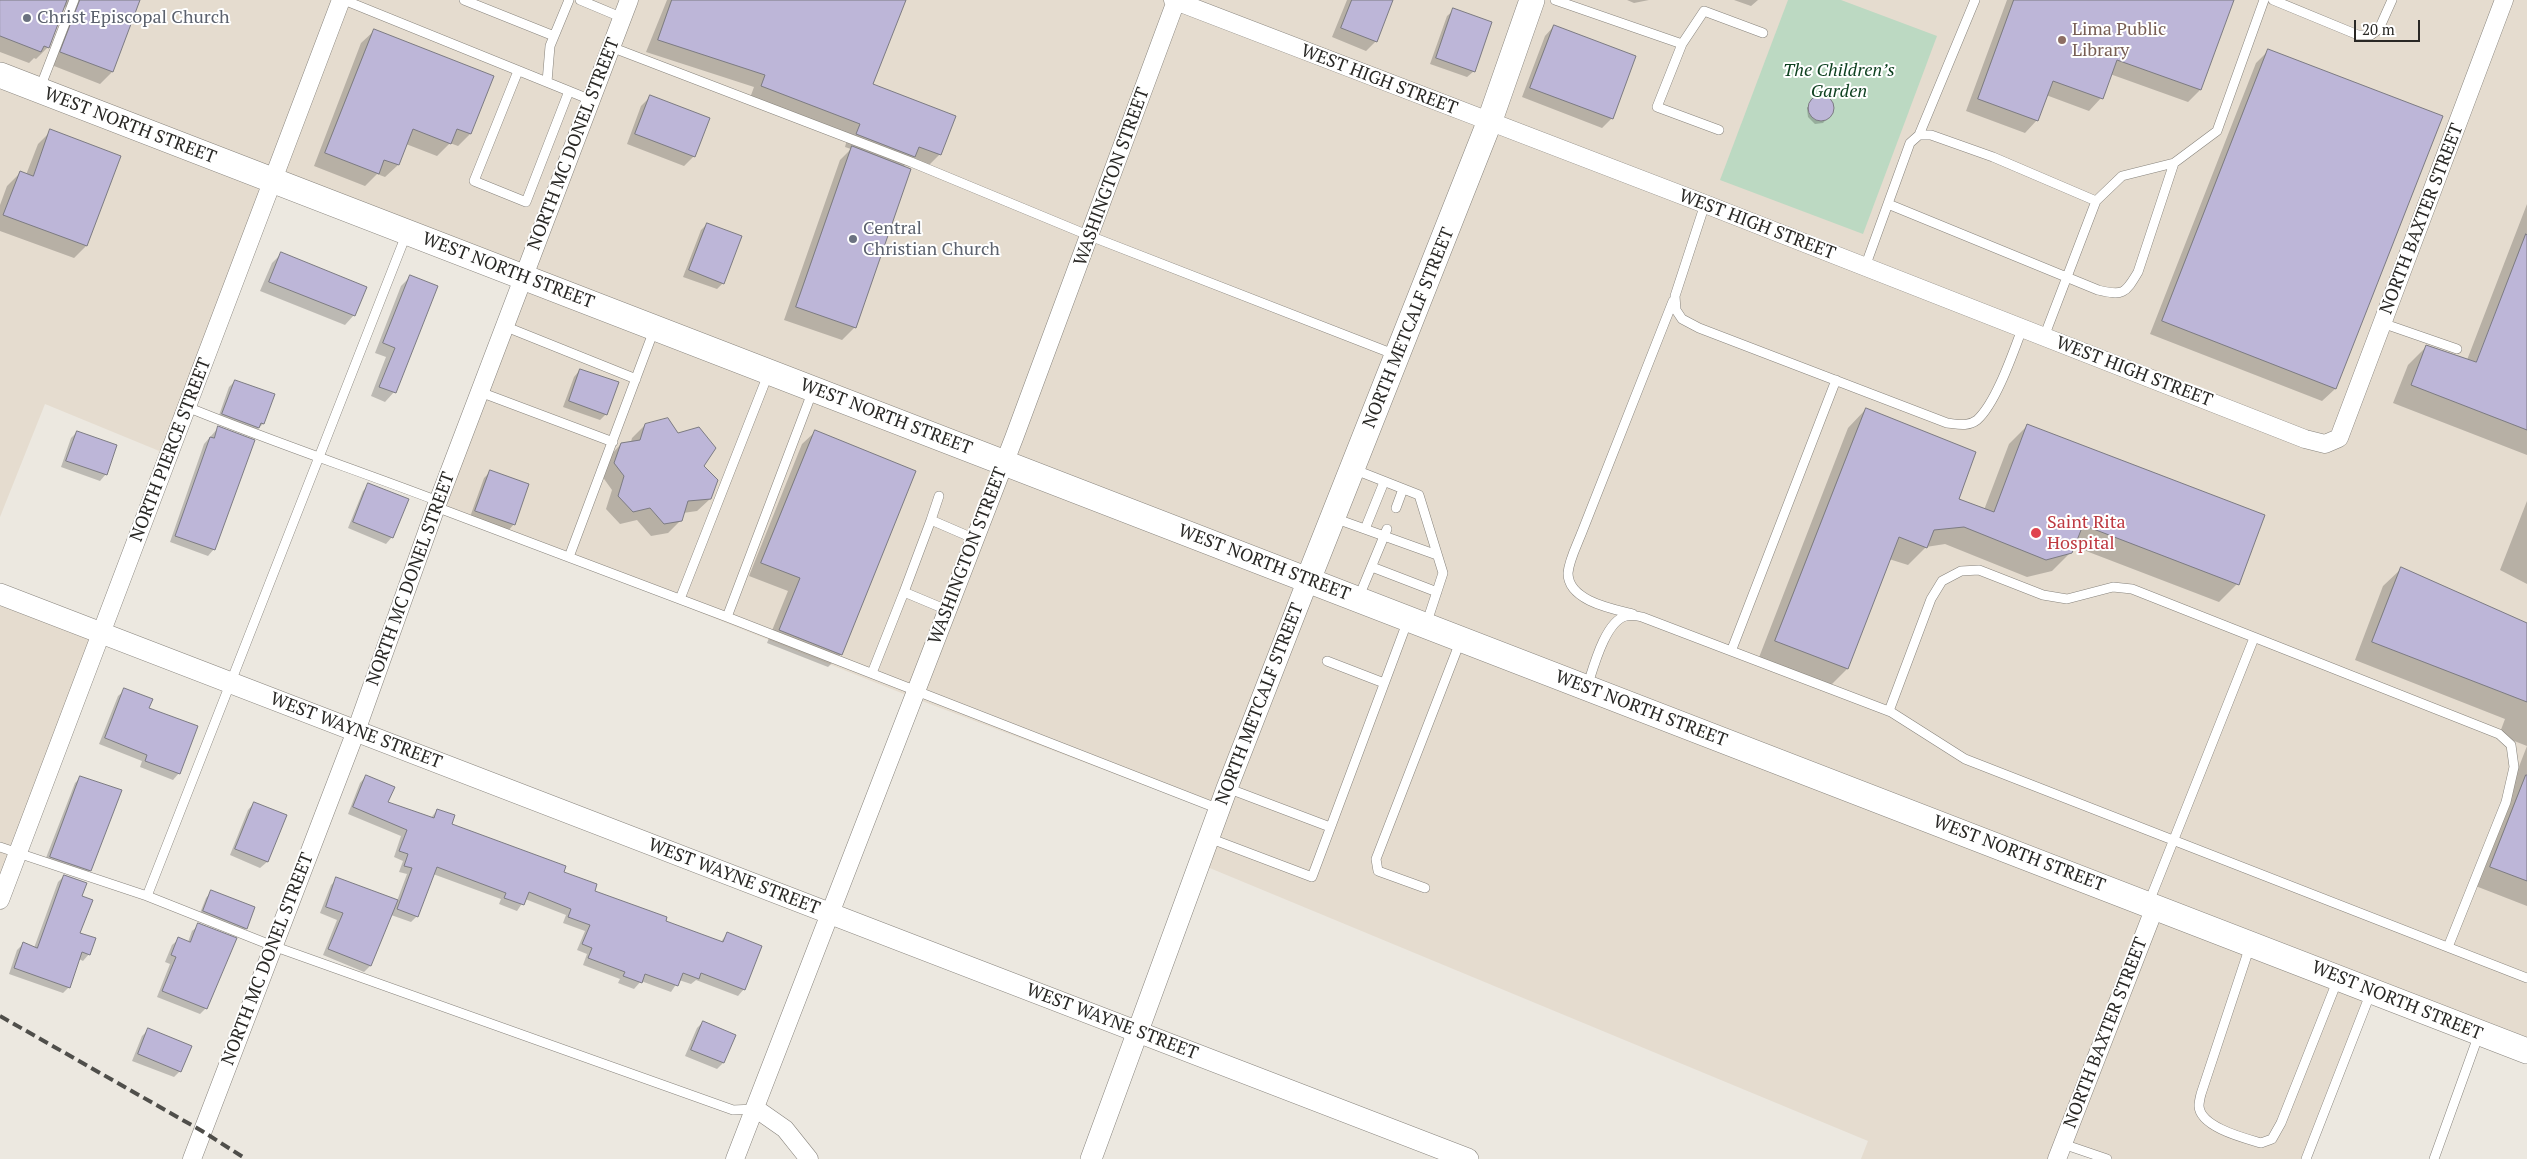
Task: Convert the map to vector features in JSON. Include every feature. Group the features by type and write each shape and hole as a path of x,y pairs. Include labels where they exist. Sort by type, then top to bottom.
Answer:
{"main road":[{"name":"NORTH METCALF STREET","path":"1308,580 1489,123 1532,0"},
{"name":"WEST NORTH STREET","path":"0,75 2527,1051"}],"street":[{"name":"NORTH PIERCE STREET","path":"0,900 342,0"},
{"name":"NORTH MC DONEL STREET","path":"192,1159 356,731 437,504 629,0"},
{"name":"NORTH BAXTER STREET","path":"2339,438 2504,0"},
{"name":"WEST HIGH STREET","path":"1175,1 1489,123 1705,204 2305,440 2325,444 2339,438"},
{"name":"WASHINGTON STREET","path":"735,1159 1090,236 1175,1"},
{"name":"NORTH METCALF STREET","path":"1091,1159 1219,809 1308,580"},
{"name":"WEST WAYNE STREET","path":"0,594 1468,1159"},
{"name":"NORTH BAXTER STREET","path":"2060,1151 2152,905"},
{"path":"755,1108 786,1129 809,1159"}],"lane":[{"path":"39,90 74,0"},
{"path":"342,0 591,100"},
{"path":"464,0 554,36"},
{"path":"547,82 550,46 569,0"},
{"path":"580,0 623,18"},
{"path":"1555,0 1682,44"},
{"path":"1865,267 1910,143 1919,135 1975,0"},
{"path":"2044,337 2096,201 2122,176 2174,163 2217,131 2264,0"},
{"path":"2273,0 2358,35 2371,36 2379,29 2392,0"},
{"path":"1719,130 1657,107 1682,44 1704,11 1763,33"},
{"path":"611,47 911,162 1090,236 1398,356"},
{"path":"518,71 474,181 526,202 569,91"},
{"path":"1919,135 1931,135 1956,143 2096,201"},
{"path":"1888,204 2098,290 2114,294 2123,293 2138,272 2174,163"},
{"path":"1705,204 1675,296 1568,572 1569,582 1579,594 1601,605 1642,616 1732,649 1889,711 1965,759 2527,978"},
{"path":"148,896 407,232"},
{"path":"1675,296 1676,310 1682,319 1715,334 1947,422 1964,426 1976,421 1986,408 2008,365 2022,329"},
{"path":"2382,323 2457,349"},
{"path":"504,326 636,379"},
{"path":"569,557 655,328"},
{"path":"680,599 769,372"},
{"path":"1732,649 1836,380"},
{"path":"726,617 813,389"},
{"path":"480,392 613,442"},
{"path":"187,407 1219,809"},
{"path":"1209,838 1312,877 1384,683 1417,622 1437,592 1443,573 1419,495 1352,469"},
{"path":"1365,529 1384,482"},
{"path":"1396,508 1403,489"},
{"path":"872,673 939,496"},
{"path":"1333,517 1365,529 1385,532 1437,555"},
{"path":"931,520 974,539"},
{"path":"1358,599 1385,532"},
{"path":"1372,567 1437,592"},
{"path":"1889,711 1931,599 1942,581 1961,571 1979,570 2043,595 2067,599 2113,587 2132,589 2499,734 2511,745 2514,767 2506,802 2448,947"},
{"path":"904,592 947,610"},
{"path":"1586,688 1605,637 1616,622 1626,616 1642,616"},
{"path":"2152,905 2174,839 2254,638"},
{"path":"1425,888 1378,871 1376,859 1461,639"},
{"path":"1327,661 1384,683"},
{"path":"1227,788 1330,827"},
{"path":"0,847 148,896 273,946 733,1110 755,1108"},
{"path":"2251,943 2201,1094 2199,1106 2202,1116 2211,1124 2240,1136 2262,1143 2272,1139 2281,1123 2338,977"},
{"path":"2306,1159 2372,990"},
{"path":"2434,1159 2479,1033"},
{"path":"2060,1151 2107,1159"}],"shaded area":[{"path":"0,0 2527,0 2527,1051 2372,990 2306,1159 2107,1159 2063,1144 2057,1159 1861,1159 1868,1141 1200,864 1218,813 914,698 436,507 523,277 273,181 169,455 45,404 0,517"},
{"path":"0,594 101,633 0,900"}],"green space":[{"name":"The Children’s Garden","path":"1788,0 1841,0 1937,36 1863,234 1720,180"}],"building":[{"name":"Christ Episcopal Church","path":"0,0 67,0 49,48 44,46 41,52 0,36"},
{"path":"80,0 140,0 113,72 60,52"},
{"path":"672,0 906,0 873,84 956,116 941,155 919,147 915,157 856,134 860,124 761,86 765,75 658,40"},
{"path":"1352,0 1393,0 1377,42 1341,28"},
{"name":"Lima Public Library","path":"2014,0 2234,0 2201,90 2117,60 2103,99 2053,81 2038,121 1978,99"},
{"path":"1453,8 1492,22 1475,72 1436,58"},
{"path":"1554,25 1636,56 1613,119 1530,88"},
{"path":"374,29 494,76 471,134 457,129 451,144 413,129 399,165 384,160 379,174 325,153"},
{"path":"2268,49 2443,116 2336,389 2162,321"},
{"path":"650,95 710,118 695,157 635,134"},
{"path":"1821,95 1830,99 1834,108 1830,117 1821,121 1812,117 1808,108 1812,99"},
{"path":"50,129 121,156 87,246 3,215 20,171 33,176"},
{"name":"Central Christian Church","path":"852,146 911,169 856,328 796,307"},
{"path":"707,223 742,236 724,284 689,270"},
{"path":"2526,234 2527,430 2411,385 2426,345 2476,362"},
{"path":"281,252 367,287 355,316 269,282"},
{"path":"410,275 438,286 396,393 379,387 395,348 383,343"},
{"path":"580,369 619,382 607,415 569,401"},
{"path":"235,380 275,394 264,424 261,423 259,428 222,414"},
{"path":"1866,408 1976,452 1959,499 1994,512 2027,424 2265,515 2239,585 2083,525 2072,553 2046,560 1964,527 1934,530 1927,548 1899,537 1848,669 1775,641"},
{"path":"668,418 678,433 699,427 716,448 704,466 718,480 711,499 688,501 682,521 664,524 650,508 633,512 618,496 624,476 614,463 621,443 640,440 645,424"},
{"path":"218,426 255,440 215,550 175,536 210,437 214,438"},
{"path":"815,430 916,471 842,655 779,630 800,578 761,563"},
{"path":"77,431 117,445 107,475 66,461"},
{"path":"490,470 529,484 515,525 475,511"},
{"path":"368,483 409,499 393,538 353,522"},
{"path":"2401,567 2527,623 2527,702 2372,642"},
{"path":"124,688 153,699 149,708 198,726 180,774 145,761 147,755 105,738"},
{"path":"366,775 395,787 388,802 434,818 437,809 455,815 452,824 566,866 564,872 597,884 595,891 667,917 666,921 723,942 727,932 762,946 745,990 701,973 699,979 683,973 678,986 645,974 642,983 623,976 625,972 588,958 592,948 582,944 590,925 568,917 571,909 529,892 524,905 504,898 506,893 437,867 418,917 397,909 412,868 404,866 408,854 399,851 407,830 353,807"},
{"path":"2527,775 2527,881 2490,867"},
{"path":"80,776 122,790 91,871 50,857"},
{"path":"254,802 287,815 268,862 235,849"},
{"path":"64,875 87,883 82,896 93,900 80,933 96,938 90,955 82,952 70,988 14,968 23,942 37,948"},
{"path":"336,877 398,900 371,966 328,949 343,913 326,907"},
{"path":"211,890 255,907 247,929 203,911"},
{"path":"198,923 237,938 207,1009 162,991 176,957 171,955 178,937 190,942"},
{"path":"703,1021 736,1035 724,1063 691,1050"},
{"path":"148,1028 192,1046 181,1072 138,1054"}],"railway":[{"path":"0,1016 202,1131 246,1159"}],"place":[{"name":"Christ Episcopal Church","path":"27,18"},
{"name":"Lima Public Library","path":"2062,40"},
{"name":"Central Christian Church","path":"853,239"},
{"name":"Saint Rita Hospital","path":"2036,533"}]}
